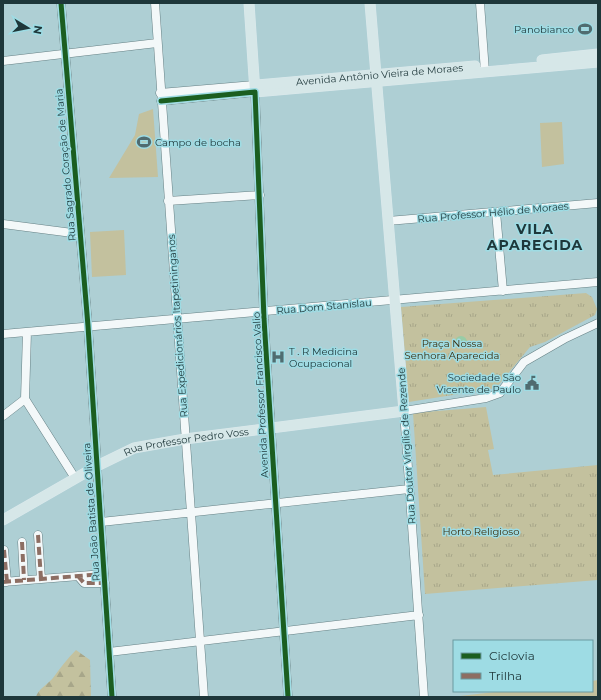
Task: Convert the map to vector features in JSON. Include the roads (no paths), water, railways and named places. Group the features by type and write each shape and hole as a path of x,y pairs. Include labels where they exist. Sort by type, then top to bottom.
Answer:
{"main road":[{"name":"Avenida Professor Francisco Valio","path":"249,3 255,89"},
{"name":"Rua Doutor Virgílio de Rezende","path":"370,3 404,411"},
{"name":"Avenida Antônio Vieira de Moraes","path":"255,89 576,60 598,54"},
{"name":"Avenida Antônio Vieira de Moraes","path":"576,60 598,62"},
{"name":"Rua Professor Pedro Voss","path":"3,520 97,466 134,448 185,439 404,411"}],"street":[{"name":"Rua Sagrado Coração de Maria","path":"61,3 88,326"},
{"name":"Rua Expedicionários Itapetininganos","path":"155,3 176,319 204,697"},
{"path":"480,3 490,68"},
{"path":"3,61 157,43"},
{"name":"Avenida Antônio Vieira de Moraes","path":"161,97 255,89"},
{"name":"Avenida Professor Francisco Valio","path":"255,89 264,312 288,697"},
{"path":"168,201 260,195"},
{"name":"Rua Professor Hélio de Moraes","path":"388,221 598,203"},
{"path":"496,212 503,291"},
{"path":"3,224 80,234"},
{"name":"Rua Dom Stanislau","path":"3,334 597,284"},
{"name":"Rua Professor Pedro Voss","path":"404,411 486,398 500,393 524,362 564,338 598,323"},
{"name":"Rua João Batista de Oliveira","path":"88,326 112,697"},
{"path":"27,332 25,399 76,478"},
{"path":"3,416 25,399"},
{"name":"Rua Doutor Virgílio de Rezende","path":"404,411 424,697"},
{"path":"101,522 409,489"},
{"path":"38,535 41,579"},
{"path":"22,542 24,580"},
{"path":"4,550 5,582 104,574"},
{"path":"78,576 84,584 105,583"},
{"path":"109,652 419,615"}],"place":[{"name":"Panobianco","path":"585,29"},
{"name":"Campo de bocha","path":"144,142"},
{"name":"T . R Medicina Ocupacional","path":"278,357"},
{"name":"Sociedade São Vicente de Paulo","path":"532,383"}],"district":[{"name":"VILA APARECIDA","path":"535,238"}],"park label":[{"name":"Praça Nossa Senhora Aparecida","path":"452,348"},
{"name":"Horto Religioso","path":"481,531"}]}
